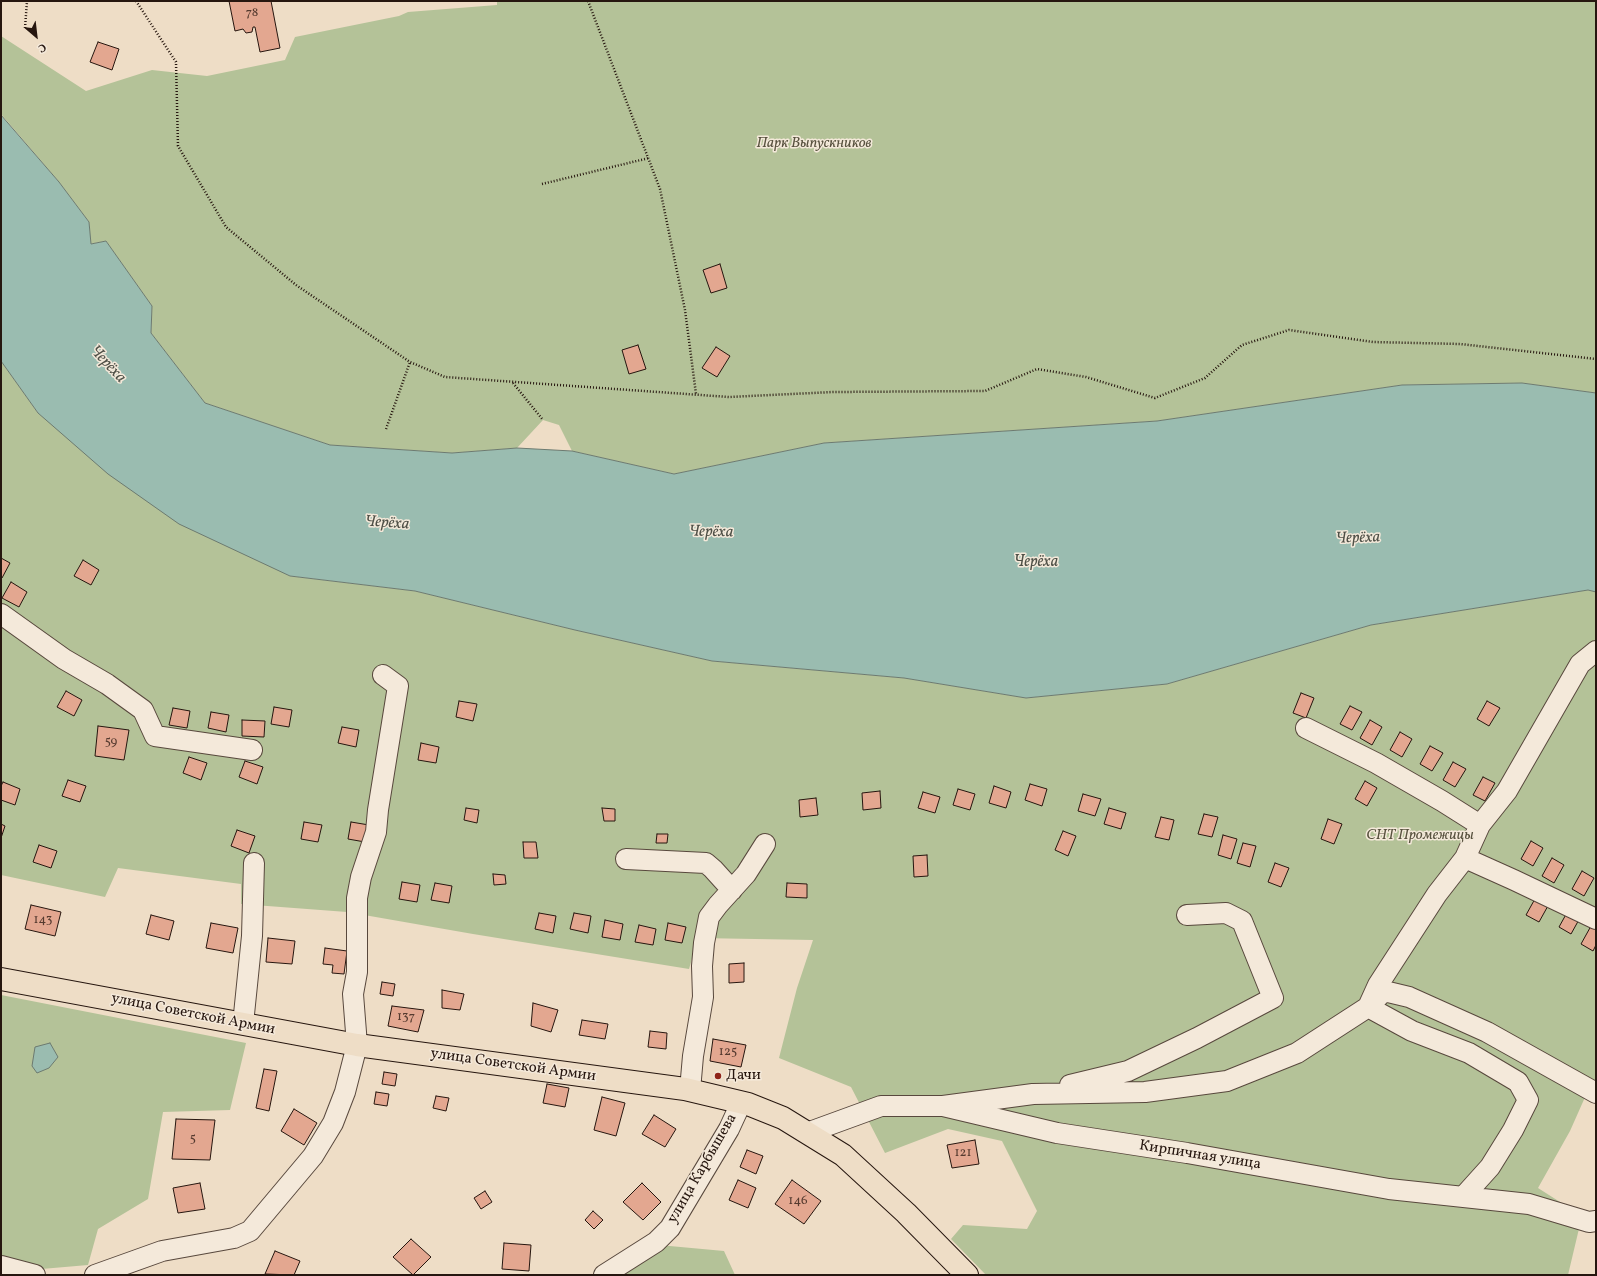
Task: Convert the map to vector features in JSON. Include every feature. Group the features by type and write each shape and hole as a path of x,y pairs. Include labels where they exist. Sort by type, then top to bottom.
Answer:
{"main road":[{"name":"улица Советской Армии","path":"1,979 357,1045 690,1090 741,1103 783,1118 843,1155 906,1212 967,1275"}],"street":[{"path":"1,614 64,659 107,684 143,710 154,736 252,750"},
{"path":"1368,1007 1378,985 1437,894 1465,858 1480,825 1507,792 1580,664 1596,652"},
{"path":"95,1275 162,1251 234,1238 250,1231 313,1156 333,1123 345,1092 357,1045 353,994 356,972 357,898 361,878 376,832 378,810 398,686 383,675"},
{"path":"1306,728 1376,763 1480,825"},
{"path":"690,1090 692,1056 703,997 702,966 704,943 709,917 746,874 765,844"},
{"path":"1465,858 1596,919"},
{"path":"626,859 706,863 732,890"},
{"path":"243,1024 252,936 254,863"},
{"path":"943,1106 1033,1094 1128,1071 1197,1038 1273,998 1242,921 1226,913 1187,915"},
{"path":"1033,1094 1145,1092 1227,1081 1297,1053 1368,1007 1384,991 1409,997 1487,1032 1596,1093"},
{"path":"1368,1007 1412,1030 1469,1053 1518,1082 1528,1100 1513,1130 1490,1167 1463,1197"},
{"name":"улица Карбышева","path":"604,1275 656,1242 670,1228 729,1129 741,1103"},
{"name":"Кирпичная улица","path":"807,1133 881,1106 943,1106 1058,1133 1187,1153 1389,1189 1529,1204 1589,1222 1596,1221"},
{"path":"1,1266 35,1275"}],"path":[{"path":"25,28 27,1"},
{"path":"136,1 176,62 178,146 226,228 296,285 410,362 445,376 729,397 833,392 985,391 1037,369 1086,377 1155,398 1205,378 1242,345 1289,330 1373,342 1460,344 1596,359"},
{"path":"588,1 660,189 685,310 696,394"},
{"path":"542,184 649,158"},
{"path":"386,429 410,362"},
{"path":"513,382 543,420"}],"green space":[{"name":"Парк Выпускников","path":"497,1 1596,1 1596,393 1522,383 1402,385 1157,421 824,443 674,474 572,451 559,425 543,420 517,448 452,453 330,445 205,403 151,333 152,306 106,241 90,244 89,222 59,182 1,114 1,36 86,91 152,70 207,76 285,60 295,37 399,16 408,12 497,5"},
{"name":"СНТ Промежицы","path":"1,361 38,413 290,576 415,591 575,630 712,661 904,678 1026,698 1167,684 1371,625 1588,590 1596,592 1596,1099 1586,1095 1570,1131 1538,1188 1582,1216 1568,1275 986,1275 951,1239 963,1225 1027,1229 1037,1211 1002,1141 948,1129 885,1153 851,1087 779,1058 797,988 813,940 698,938 689,969 347,912 241,904 241,884 118,868 105,897 1,875"},
{"path":"1,995 246,1043 230,1110 163,1112 148,1199 98,1229 88,1265 30,1270 1,1262"},
{"path":"648,1244 724,1251 735,1275 599,1275"}],"water":[{"name":"Черёха","path":"1,115 59,182 89,222 91,244 106,241 152,306 151,333 205,403 330,445 452,453 517,448 572,451 674,474 824,443 1157,421 1402,385 1522,383 1596,393 1596,592 1588,590 1371,625 1167,684 1026,698 904,678 712,661 575,630 415,591 290,576 179,524 108,474 38,413 1,361"},
{"path":"50,1043 58,1057 49,1068 37,1073 32,1066 35,1047"}],"building":[{"path":"229,1 271,1 280,48 260,52 255,27 253,27 252,32 246,33 243,29 235,31"},
{"path":"98,42 119,49 112,70 90,62"},
{"path":"720,264 727,288 711,293 703,270"},
{"path":"638,345 646,369 629,374 622,350"},
{"path":"716,347 730,356 717,377 702,368"},
{"path":"1,558 10,563 2,578 1,578"},
{"path":"83,560 99,570 91,585 74,576"},
{"path":"11,582 27,592 19,607 2,598"},
{"path":"66,691 82,700 74,716 57,707"},
{"path":"1301,693 1314,698 1306,718 1293,713"},
{"path":"459,701 477,704 473,721 456,717"},
{"path":"1487,701 1500,708 1489,726 1477,719"},
{"path":"1350,706 1362,712 1352,730 1340,724"},
{"path":"274,707 292,710 289,727 271,724"},
{"path":"173,708 190,711 187,728 169,725"},
{"path":"211,712 229,715 226,732 208,728"},
{"path":"242,720 265,721 264,737 242,736"},
{"path":"1370,720 1382,727 1372,745 1360,738"},
{"path":"98,726 129,730 124,760 95,756"},
{"path":"342,727 359,730 356,747 338,743"},
{"path":"1400,732 1412,739 1402,757 1390,750"},
{"path":"421,743 439,747 436,763 418,760"},
{"path":"1430,746 1443,753 1432,771 1420,764"},
{"path":"189,757 207,763 201,780 183,773"},
{"path":"245,761 263,767 257,784 239,777"},
{"path":"1453,762 1466,769 1455,787 1443,780"},
{"path":"1483,777 1495,783 1485,801 1473,795"},
{"path":"68,780 86,786 80,802 62,796"},
{"path":"1365,781 1377,788 1367,806 1355,799"},
{"path":"3,782 20,789 15,805 1,800 1,786"},
{"path":"1030,784 1047,789 1042,806 1025,800"},
{"path":"994,786 1011,792 1006,808 989,803"},
{"path":"958,789 975,794 970,810 953,805"},
{"path":"880,791 881,808 863,810 862,793"},
{"path":"923,792 940,797 935,813 918,808"},
{"path":"1083,794 1101,799 1095,816 1078,811"},
{"path":"816,798 818,815 800,817 799,800"},
{"path":"466,808 479,810 477,823 464,820"},
{"path":"602,808 615,809 615,821 604,821"},
{"path":"1109,808 1126,813 1121,829 1104,824"},
{"path":"1204,814 1218,817 1212,837 1198,834"},
{"path":"1161,817 1174,820 1169,840 1155,837"},
{"path":"1328,819 1342,824 1334,844 1321,839"},
{"path":"304,822 322,825 318,842 301,839"},
{"path":"351,822 369,825 365,842 348,839"},
{"path":"1,824 5,826 1,838"},
{"path":"237,830 255,836 249,853 231,846"},
{"path":"1063,831 1076,836 1068,856 1055,850"},
{"path":"657,834 668,834 667,843 656,843"},
{"path":"1223,835 1237,839 1231,859 1218,855"},
{"path":"1531,841 1543,848 1533,866 1521,859"},
{"path":"523,842 536,842 538,858 524,858"},
{"path":"1243,843 1256,846 1250,867 1237,863"},
{"path":"39,845 57,851 51,868 33,862"},
{"path":"927,855 928,876 914,877 913,856"},
{"path":"1552,858 1564,865 1554,883 1542,876"},
{"path":"1275,863 1289,868 1281,887 1268,882"},
{"path":"1582,871 1594,878 1584,896 1572,889"},
{"path":"493,874 505,875 506,884 494,885"},
{"path":"402,882 420,885 417,902 399,899"},
{"path":"435,883 452,886 449,903 431,900"},
{"path":"787,883 807,884 807,898 786,897"},
{"path":"1536,897 1549,904 1539,922 1526,915"},
{"path":"31,905 61,912 55,936 25,929"},
{"path":"1569,909 1581,916 1571,934 1559,927"},
{"path":"539,913 556,916 553,933 535,929"},
{"path":"574,913 591,916 588,933 570,929"},
{"path":"151,915 174,921 169,940 146,934"},
{"path":"605,920 623,924 620,940 602,937"},
{"path":"211,923 238,928 233,953 206,948"},
{"path":"668,923 686,927 682,943 665,940"},
{"path":"639,925 656,929 653,945 635,942"},
{"path":"1591,926 1596,929 1596,945 1593,951 1581,944"},
{"path":"268,938 295,941 292,964 266,962"},
{"path":"325,948 347,951 344,974 332,973 333,965 323,964"},
{"path":"744,963 744,982 729,983 729,964"},
{"path":"382,982 395,984 393,996 380,994"},
{"path":"442,990 464,994 460,1010 442,1008"},
{"path":"533,1003 558,1010 551,1032 531,1026"},
{"path":"392,1006 424,1010 418,1032 388,1026"},
{"path":"582,1020 608,1024 605,1039 579,1035"},
{"path":"650,1031 667,1033 666,1049 648,1047"},
{"path":"713,1039 746,1045 741,1067 710,1061"},
{"path":"264,1069 277,1071 269,1111 256,1108"},
{"path":"384,1072 397,1074 395,1086 382,1084"},
{"path":"547,1084 569,1088 565,1107 543,1103"},
{"path":"376,1092 389,1094 387,1106 374,1104"},
{"path":"436,1096 449,1098 446,1111 433,1108"},
{"path":"602,1097 625,1103 616,1136 594,1130"},
{"path":"294,1109 317,1123 304,1145 281,1131"},
{"path":"654,1115 676,1129 665,1147 642,1134"},
{"path":"176,1119 215,1120 210,1160 172,1159"},
{"path":"975,1140 979,1164 952,1168 947,1145"},
{"path":"747,1150 763,1156 756,1174 740,1167"},
{"path":"738,1180 756,1188 748,1208 729,1200"},
{"path":"792,1180 821,1201 804,1224 775,1204"},
{"path":"200,1183 205,1209 178,1213 173,1188"},
{"path":"642,1183 661,1202 643,1220 623,1202"},
{"path":"485,1191 492,1202 481,1209 474,1198"},
{"path":"593,1211 603,1220 594,1229 585,1220"},
{"path":"411,1239 431,1257 413,1275 393,1257"},
{"path":"504,1243 531,1245 529,1271 502,1269"},
{"path":"275,1251 300,1261 294,1275 265,1274"}],"place":[{"name":"Дачи","path":"718,1076"}]}
